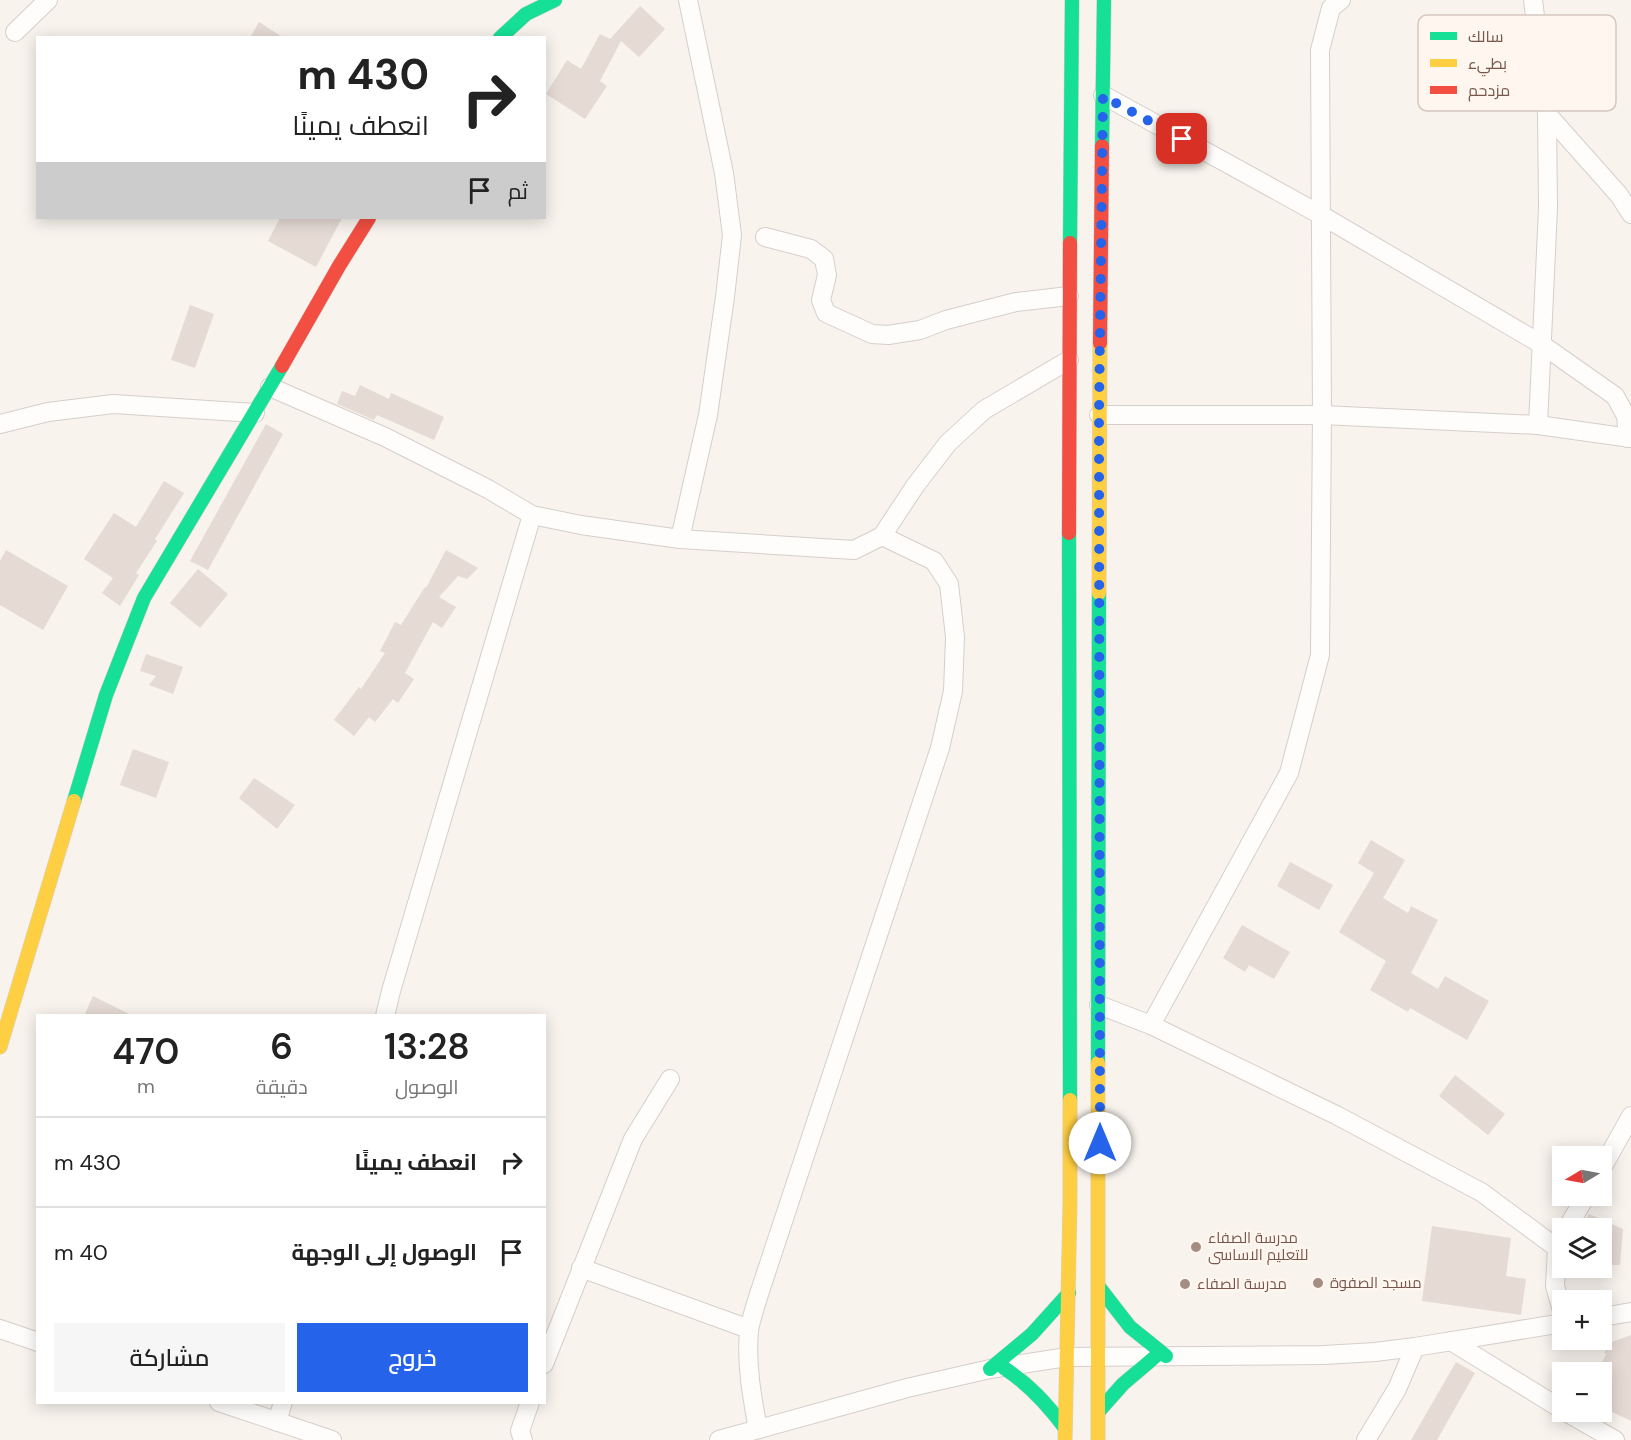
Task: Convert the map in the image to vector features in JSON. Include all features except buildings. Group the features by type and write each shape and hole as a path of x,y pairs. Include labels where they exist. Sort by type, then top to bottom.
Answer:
{"main road":[{"path":"502,36 526,14 555,0"},
{"path":"1065,1434 1070,1203 1069,296 1072,0"},
{"path":"1098,1440 1099,415 1104,0"},
{"path":"1,1039 106,695 144,598 368,219"},
{"path":"1099,1287 1130,1327 1161,1356 1131,1376 1099,1411"},
{"path":"1065,1434 1038,1394 1027,1383 997,1369 1050,1317 1069,1293"}],"street":[{"path":"15,32 48,0"},
{"path":"680,538 708,415 732,235 724,173 688,0"},
{"path":"1151,1024 1289,773 1320,655 1322,416 1320,50 1331,8 1341,0"},
{"path":"1533,0 1535,15"},
{"path":"1099,415 1322,416 1538,425 1630,438 1626,416 1615,396 1541,344 1321,214 1103,96"},
{"path":"1538,425 1548,208 1546,111"},
{"path":"1546,114 1619,195 1631,214"},
{"path":"765,237 811,249 824,259 827,275 821,300 826,313 872,334 903,334 1016,302 1069,296"},
{"path":"270,387 386,437 488,489 532,515 581,525 680,538 854,550 882,536 915,486 948,443 984,410 1069,360"},
{"path":"0,424 48,412 112,404 255,413"},
{"path":"386,1014 391,991 532,515"},
{"path":"758,1429 750,1384 749,1329 940,748 953,691 956,638 949,584 934,561 882,536"},
{"path":"1100,1005 1151,1024 1336,1115 1481,1192 1552,1238"},
{"path":"546,1359 633,1138 670,1079"},
{"path":"1612,1150 1631,1116"},
{"path":"581,1268 749,1329"},
{"path":"1612,1315 1631,1312"},
{"path":"719,1440 907,1388 1067,1357 1324,1355 1375,1352 1552,1325"},
{"path":"0,1329 36,1341"},
{"path":"1451,1341 1552,1403"},
{"path":"1366,1440 1397,1389 1415,1347"},
{"path":"225,1404 332,1440"},
{"path":"277,1422 282,1404"},
{"path":"519,1437 529,1404"},
{"path":"1584,1422 1615,1440"}],"traffic: fast":[{"path":"502,36 526,14 555,0"},
{"path":"1070,243 1072,0"},
{"path":"1102,146 1104,0"},
{"path":"74,801 106,695 144,598 282,366"},
{"path":"1069,533 1070,1100"},
{"path":"1098,1063 1099,593"},
{"path":"1099,1287 1130,1327 1166,1356"},
{"path":"990,1369 1032,1334 1069,1293"},
{"path":"1099,1411 1123,1384 1156,1356"},
{"path":"1004,1368 1037,1395 1065,1428"}],"traffic: slow":[{"path":"1099,593 1100,343"},
{"path":"0,1047 74,801"},
{"path":"1098,1063 1098,1440"},
{"path":"1065,1440 1070,1100"}],"traffic: jam":[{"path":"1100,343 1102,146"},
{"path":"282,366 368,219"},
{"path":"1069,533 1070,243"}],"place":[{"name":"مدرسة الصفاء للتعليم الاساسى","path":"1196,1247"},
{"name":"مسجد الصفوة","path":"1318,1283"},
{"name":"مدرسة الصفاء","path":"1185,1284"}],"route":[{"path":"1100,1143 1099,415 1103,96 1182,139"}]}
